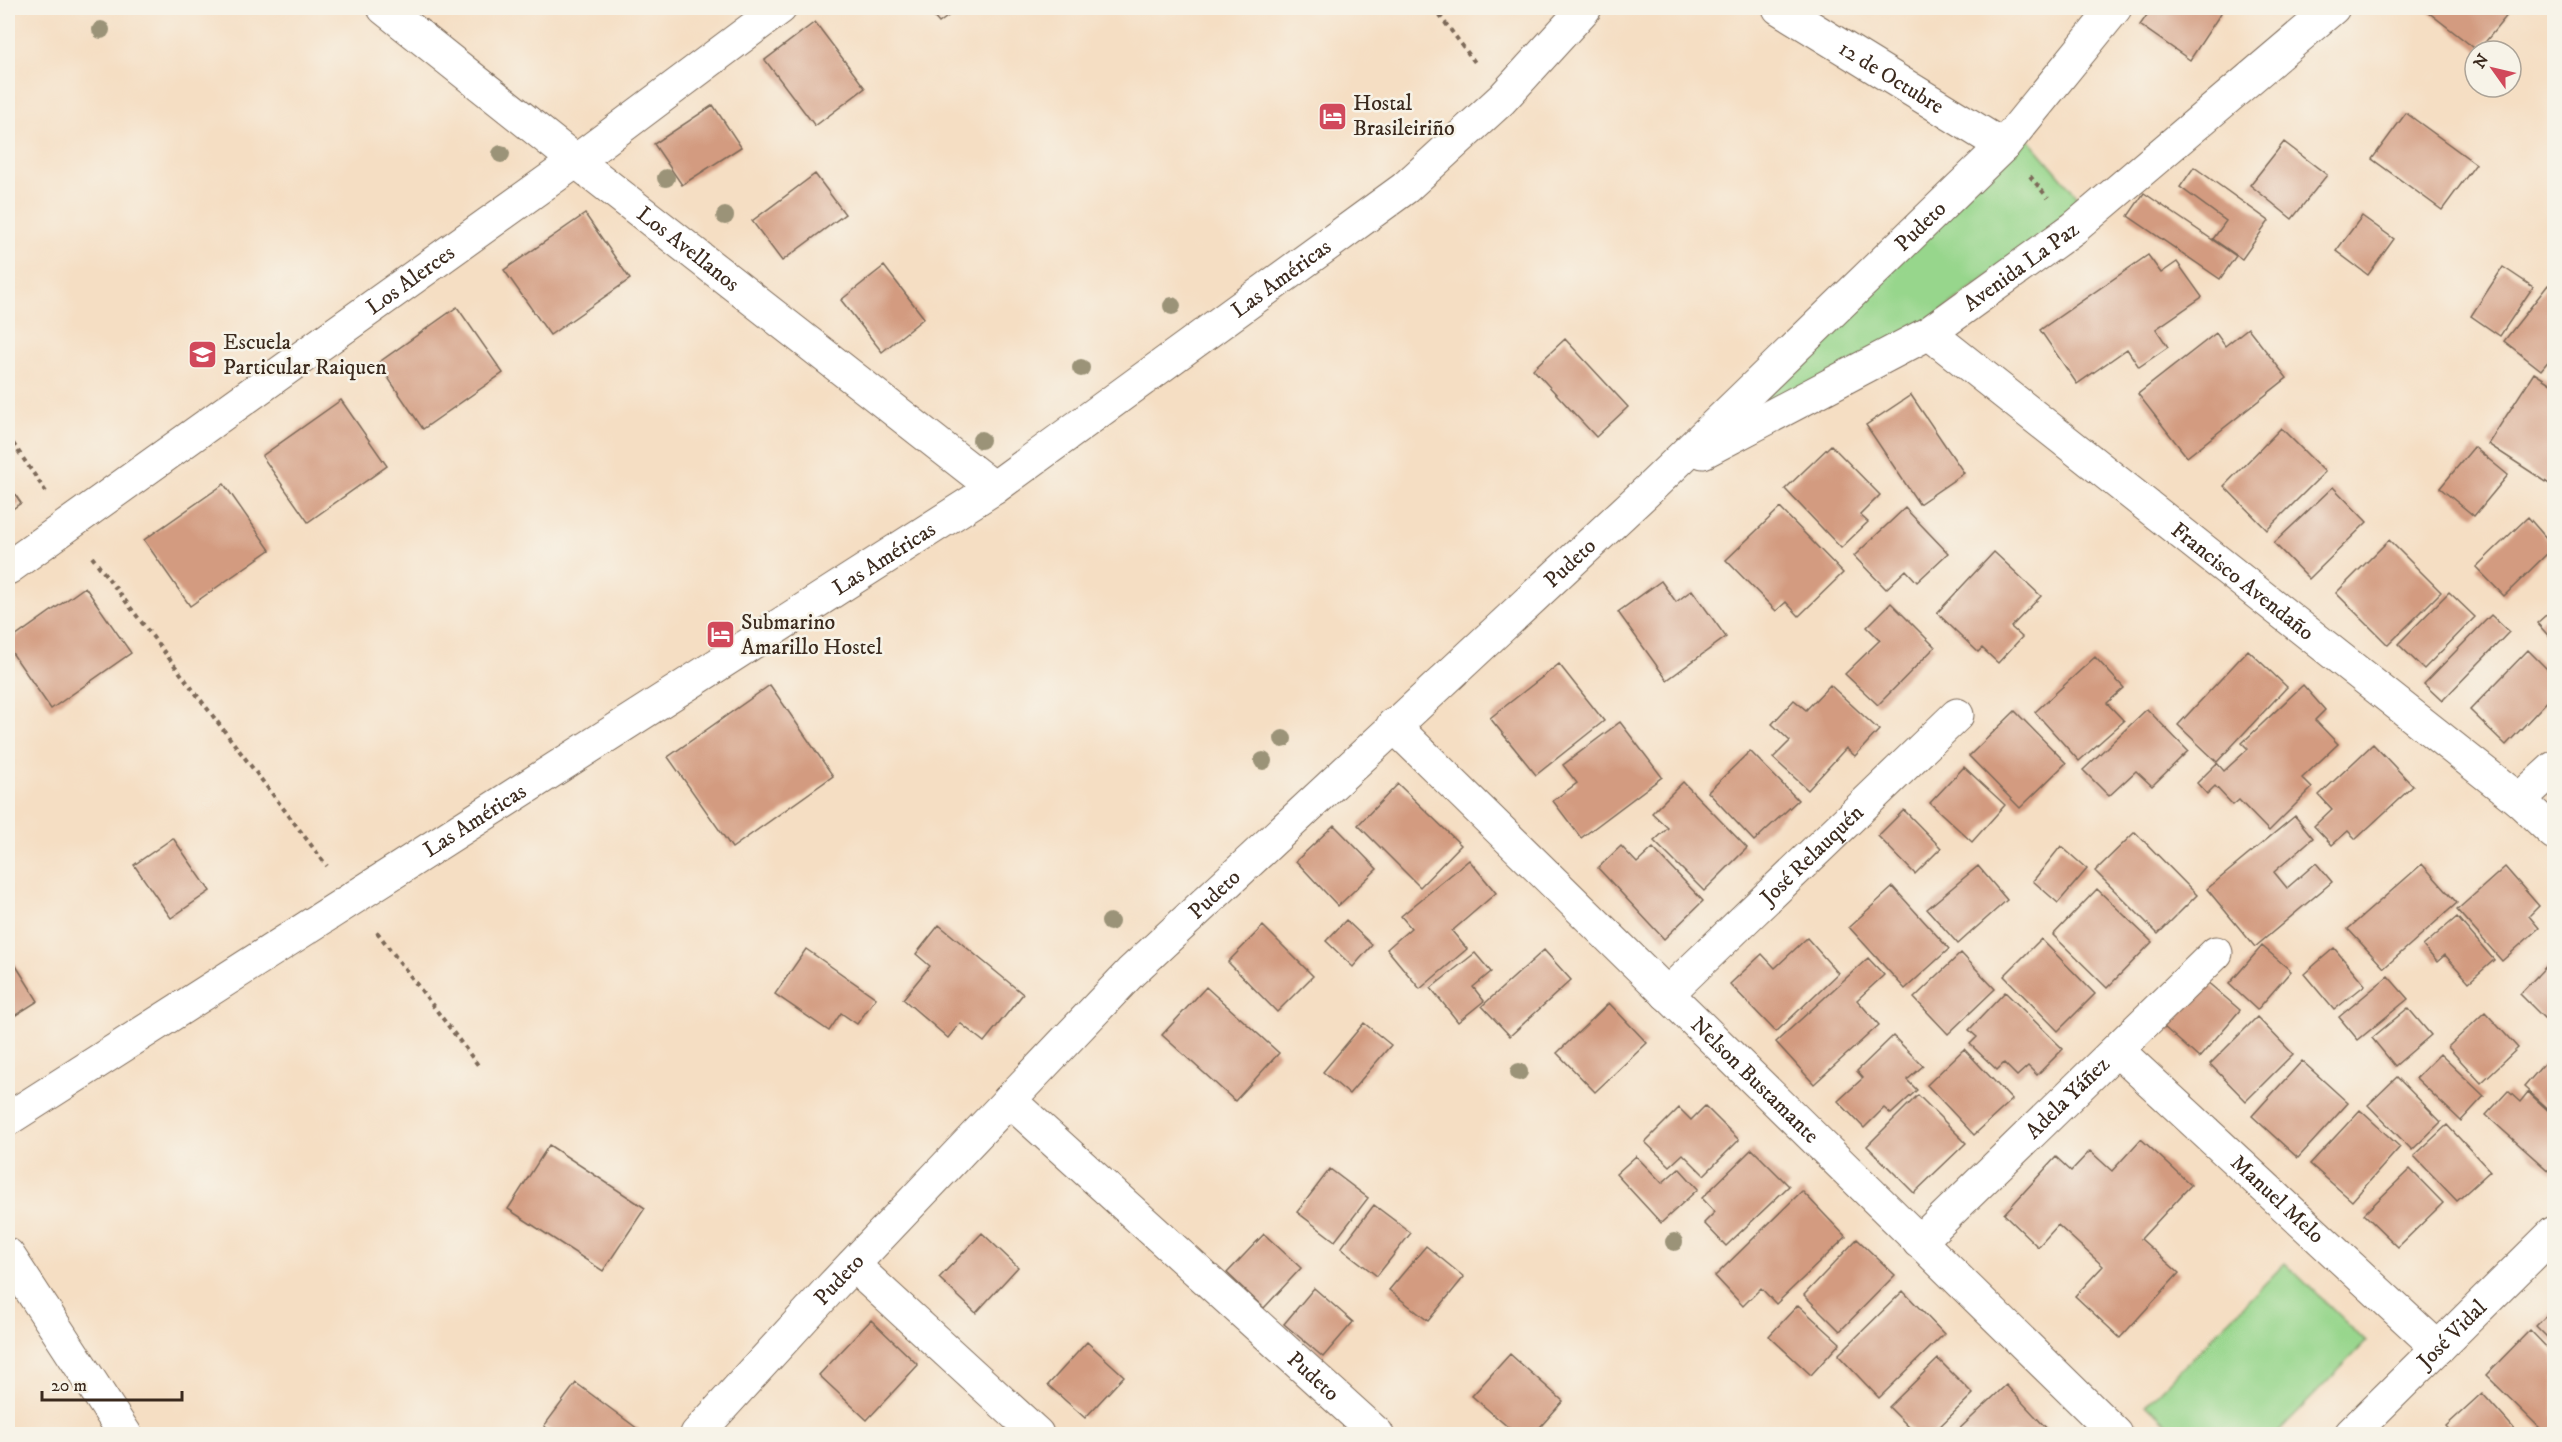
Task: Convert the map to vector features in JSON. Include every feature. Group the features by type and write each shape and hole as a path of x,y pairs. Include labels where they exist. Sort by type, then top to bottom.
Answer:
{"street":[{"name":"Los Avellanos","path":"384,8 994,488"},
{"name":"Los Alerces","path":"8,568 576,161 780,8"},
{"name":"Las Américas","path":"8,1119 994,488 1405,188 1503,99 1586,8"},
{"name":"12 de Octubre","path":"1779,8 2003,146"},
{"name":"Pudeto","path":"696,1434 1131,972 1669,469 2003,146 2115,8"},
{"name":"Avenida La Paz","path":"1669,469 1929,333 2074,228 2333,8"},
{"name":"Francisco Avendaño","path":"1929,333 2519,800 2554,833"},
{"name":"José Relauquén","path":"1667,994 1957,715"},
{"name":"Nelson Bustamante","path":"1393,725 2116,1434"},
{"path":"2519,800 2554,768"},
{"name":"Adela Yáñez","path":"1919,1242 2216,953"},
{"name":"Manuel Melo","path":"2117,1050 2438,1348"},
{"name":"Pudeto","path":"1009,1100 1377,1434"},
{"name":"José Vidal","path":"2351,1434 2554,1233"},
{"path":"8,1255 125,1434"},
{"path":"853,1265 1037,1434"}],"path":[{"path":"1434,8 1503,99"},
{"path":"2003,146 2074,228"},
{"path":"8,435 67,525 478,1065"}],"green space":[{"path":"2025,135 2084,204 1921,327 1733,423"},
{"path":"2285,1263 2366,1342 2276,1434 2178,1434 2147,1404"}],"building":[{"path":"926,8 959,8 939,23"},
{"path":"2152,8 2214,8 2221,13 2190,60 2140,25"},
{"path":"2423,8 2513,8 2488,39 2463,39"},
{"path":"815,22 865,88 815,126 765,60"},
{"path":"713,105 741,147 682,185 654,144"},
{"path":"2406,113 2476,164 2442,210 2372,159"},
{"path":"2284,142 2327,175 2292,219 2250,185"},
{"path":"2194,167 2269,221 2242,259 2213,239 2226,221 2180,187"},
{"path":"815,174 845,214 782,261 752,221"},
{"path":"2144,193 2236,256 2220,279 2128,216"},
{"path":"585,214 630,279 550,335 504,270"},
{"path":"2362,216 2394,239 2368,275 2336,251"},
{"path":"2148,255 2161,273 2177,262 2202,297 2156,329 2168,347 2139,367 2127,349 2077,384 2040,330"},
{"path":"884,266 924,318 882,352 841,300"},
{"path":"2503,267 2533,287 2500,336 2471,316"},
{"path":"2548,285 2554,291 2554,363 2550,359 2541,370 2504,341"},
{"path":"457,307 503,373 423,429 378,363"},
{"path":"2248,328 2287,378 2187,457 2138,394 2216,333 2225,346"},
{"path":"1565,339 1628,407 1596,437 1533,369"},
{"path":"2534,373 2554,386 2554,487 2488,444"},
{"path":"1911,395 1964,473 1919,504 1866,425"},
{"path":"341,400 387,466 308,522 262,456"},
{"path":"2281,428 2325,472 2267,530 2224,486"},
{"path":"1831,445 1880,495 1860,515 1868,522 1841,548 1785,489"},
{"path":"2474,447 2508,475 2474,516 2440,488"},
{"path":"8,484 21,503 8,512"},
{"path":"224,484 270,550 190,606 144,540"},
{"path":"2333,487 2367,522 2309,579 2274,543"},
{"path":"1780,508 1843,573 1799,616 1786,602 1776,611 1726,560"},
{"path":"1905,508 1948,553 1917,582 1906,570 1886,589 1854,556"},
{"path":"2528,517 2554,547 2504,596 2476,567"},
{"path":"2389,540 2441,592 2388,645 2336,593"},
{"path":"1994,552 2041,596 2011,627 2022,637 1998,663 1982,648 1978,652 1937,613"},
{"path":"1661,581 1676,602 1692,590 1726,637 1667,680 1618,612"},
{"path":"85,587 131,653 51,709 8,647 8,642"},
{"path":"2449,592 2475,617 2424,669 2398,644"},
{"path":"1891,603 1935,647 1878,705 1845,674 1880,640 1867,627"},
{"path":"2554,608 2554,642 2537,623"},
{"path":"2491,615 2509,632 2442,701 2424,684"},
{"path":"2248,650 2287,687 2217,762 2178,725"},
{"path":"2528,650 2554,676 2554,694 2506,745 2470,710"},
{"path":"2095,657 2124,688 2107,703 2124,721 2079,761 2035,712"},
{"path":"1559,664 1604,721 1536,775 1490,718"},
{"path":"770,685 833,776 732,848 668,757"},
{"path":"1830,685 1879,730 1855,756 1846,748 1808,790 1773,758 1790,741 1772,724 1794,700 1806,710"},
{"path":"2303,685 2325,710 2315,720 2338,744 2302,778 2312,788 2269,831 2239,800 2233,805 2215,786 2207,794 2197,783 2217,763 2224,771 2248,749 2242,743"},
{"path":"2147,709 2188,751 2152,786 2136,771 2109,796 2083,770"},
{"path":"2015,711 2066,763 2020,808 1969,756"},
{"path":"1620,722 1662,777 1581,838 1553,801 1577,783 1563,765"},
{"path":"2373,744 2413,786 2356,839 2348,831 2332,845 2314,826 2332,809 2319,795"},
{"path":"1750,751 1798,800 1754,841 1708,792"},
{"path":"1964,767 2005,805 1972,842 1930,803"},
{"path":"1683,782 1747,848 1704,891 1654,841 1668,828 1652,813"},
{"path":"1398,784 1461,845 1420,887 1358,825"},
{"path":"1904,810 1941,848 1915,874 1878,836"},
{"path":"2295,816 2313,838 2274,872 2287,888 2316,863 2332,882 2255,947 2207,889"},
{"path":"1334,825 1377,869 1338,906 1296,861"},
{"path":"2135,832 2197,895 2158,934 2095,871"},
{"path":"173,838 210,891 171,918 134,865"},
{"path":"1621,846 1637,863 1653,848 1703,901 1664,939 1598,868"},
{"path":"2061,846 2087,869 2058,903 2033,881"},
{"path":"1469,860 1496,893 1452,931 1467,949 1420,989 1387,949 1411,928 1401,916"},
{"path":"2422,864 2457,903 2384,968 2348,929"},
{"path":"1978,866 2007,900 1958,944 1927,909"},
{"path":"2505,867 2539,906 2529,916 2539,928 2502,961 2457,910"},
{"path":"1893,887 1949,949 1905,989 1849,927"},
{"path":"2097,889 2152,942 2107,988 2053,935"},
{"path":"2457,917 2494,960 2469,982 2445,955 2437,962 2423,946"},
{"path":"1346,920 1372,945 1353,967 1326,941"},
{"path":"939,925 1023,994 984,1042 960,1023 948,1038 903,999 930,966 916,954"},
{"path":"1263,926 1313,976 1277,1012 1228,962"},
{"path":"1807,938 1838,973 1776,1032 1730,984 1762,954 1775,968"},
{"path":"2041,939 2095,994 2058,1031 2004,976"},
{"path":"2262,946 2291,971 2257,1010 2229,984"},
{"path":"2334,948 2365,985 2334,1010 2304,974"},
{"path":"806,949 876,998 857,1024 841,1013 829,1031 775,994"},
{"path":"1544,950 1571,980 1510,1036 1482,1006"},
{"path":"8,953 38,1001 8,1020"},
{"path":"1475,953 1491,972 1473,987 1484,1001 1458,1022 1431,988"},
{"path":"1961,953 1995,989 1948,1034 1914,998"},
{"path":"1868,958 1884,975 1857,1000 1879,1025 1814,1084 1776,1042"},
{"path":"2554,958 2554,1028 2520,994"},
{"path":"2388,976 2408,999 2358,1040 2339,1017"},
{"path":"2205,980 2240,1010 2199,1058 2164,1027"},
{"path":"1206,987 1279,1053 1235,1101 1162,1035"},
{"path":"2005,992 2063,1049 2037,1075 2028,1066 2017,1076 2004,1063 1997,1070 1970,1044 1977,1037 1969,1030"},
{"path":"1609,1003 1647,1043 1595,1092 1557,1053"},
{"path":"2408,1008 2431,1035 2395,1066 2372,1038"},
{"path":"2485,1012 2518,1048 2481,1083 2448,1047"},
{"path":"2257,1017 2293,1054 2246,1101 2210,1064"},
{"path":"1364,1023 1391,1045 1349,1094 1323,1072"},
{"path":"1893,1036 1923,1066 1907,1080 1917,1090 1891,1114 1884,1108 1864,1128 1838,1101 1863,1078 1857,1071"},
{"path":"1964,1049 2012,1100 1974,1135 1927,1085"},
{"path":"2554,1052 2554,1114 2524,1087"},
{"path":"2440,1054 2484,1096 2461,1121 2416,1078"},
{"path":"2302,1061 2348,1103 2298,1158 2252,1116"},
{"path":"2397,1077 2441,1122 2412,1150 2368,1105"},
{"path":"2508,1091 2520,1102 2528,1092 2554,1116 2553,1175 2486,1115"},
{"path":"1918,1095 1966,1143 1914,1193 1867,1146"},
{"path":"1705,1106 1739,1140 1704,1175 1683,1154 1670,1166 1645,1142 1679,1108 1691,1120"},
{"path":"2360,1110 2400,1147 2352,1201 2310,1164"},
{"path":"2447,1125 2490,1171 2457,1201 2414,1156"},
{"path":"2141,1139 2191,1185 2141,1239 2179,1273 2120,1338 2075,1296 2103,1266 2058,1225 2038,1247 2004,1214 2056,1157 2071,1171 2090,1151 2112,1171"},
{"path":"549,1145 645,1208 603,1271 508,1209"},
{"path":"1752,1149 1789,1186 1726,1246 1704,1223 1715,1212 1702,1198"},
{"path":"1636,1156 1662,1183 1679,1168 1698,1189 1661,1223 1616,1174"},
{"path":"1330,1169 1368,1198 1335,1241 1297,1212"},
{"path":"2410,1169 2443,1203 2398,1247 2364,1214"},
{"path":"1802,1191 1846,1237 1776,1304 1761,1288 1743,1306 1715,1276"},
{"path":"1374,1205 1411,1233 1377,1276 1341,1248"},
{"path":"982,1233 1018,1267 976,1313 939,1278"},
{"path":"1264,1234 1301,1268 1264,1308 1227,1273"},
{"path":"1857,1239 1895,1275 1840,1331 1804,1295"},
{"path":"1426,1246 1464,1277 1428,1321 1389,1290"},
{"path":"1314,1288 1353,1322 1323,1357 1284,1324"},
{"path":"1903,1291 1944,1334 1879,1398 1838,1355"},
{"path":"1798,1305 1840,1343 1811,1375 1769,1336"},
{"path":"2554,1308 2554,1344 2536,1326"},
{"path":"871,1320 918,1365 867,1420 819,1375"},
{"path":"2530,1330 2554,1355 2554,1434 2546,1434 2486,1375"},
{"path":"1087,1342 1124,1376 1085,1418 1048,1385"},
{"path":"1510,1354 1563,1401 1534,1434 1516,1434 1472,1396"},
{"path":"1938,1359 1973,1394 1932,1434 1916,1434 1889,1407"},
{"path":"576,1383 642,1432 640,1434 556,1434 544,1426"},
{"path":"2006,1385 2048,1430 2043,1434 1954,1434"},
{"path":"2482,1393 2519,1434 2453,1434 2446,1426"}],"place":[{"name":"Hostal Brasileiriño","path":"1332,116"},
{"name":"Escuela Particular Raiquen","path":"202,355"},
{"name":"Submarino Amarillo Hostel","path":"720,635"}]}
